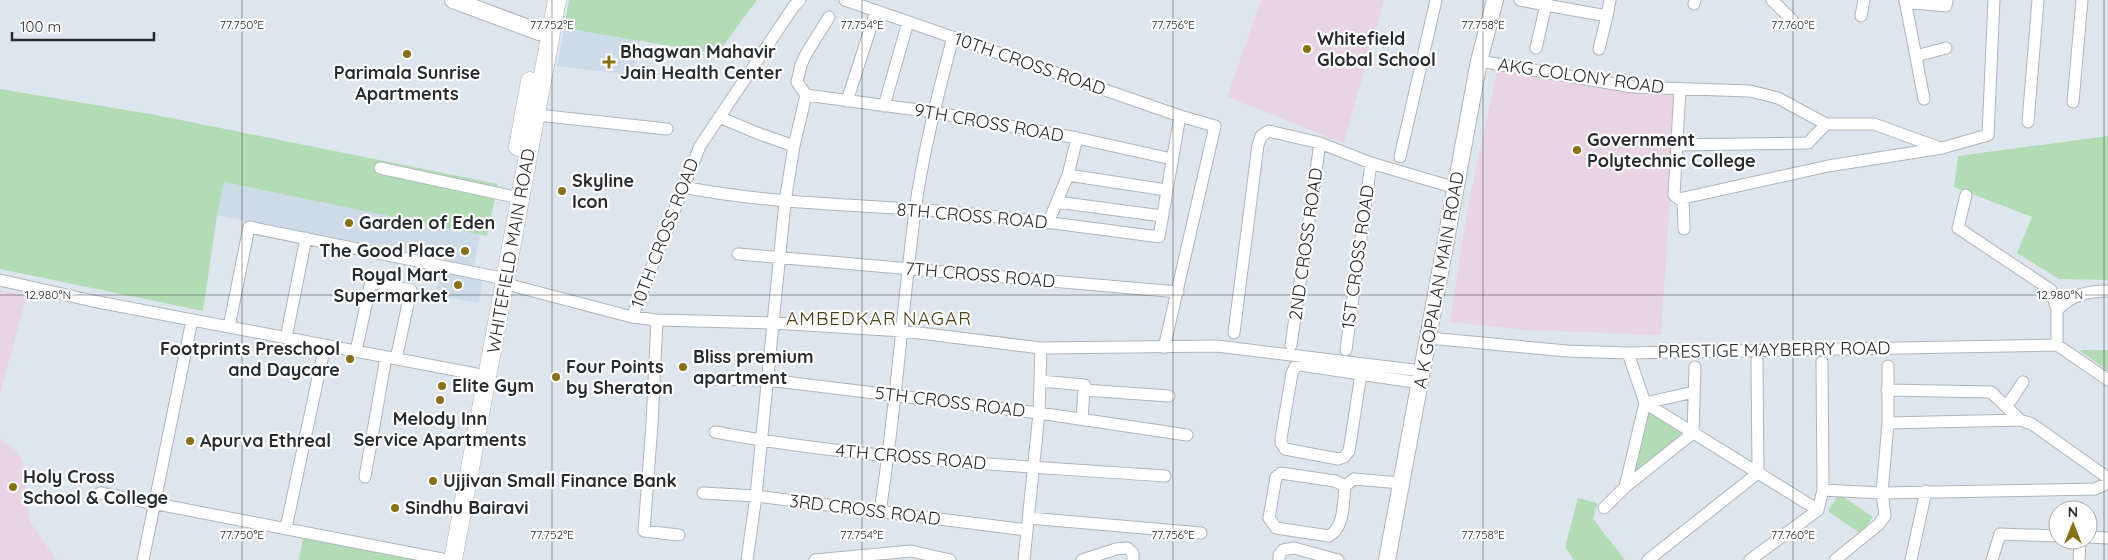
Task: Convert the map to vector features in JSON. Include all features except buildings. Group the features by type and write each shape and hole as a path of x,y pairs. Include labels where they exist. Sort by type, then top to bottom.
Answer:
{"main road":[{"name":"WHITEFIELD MAIN ROAD","path":"445,560 500,279 510,196 545,0"},
{"path":"541,25 548,10 550,0"},
{"name":"WHITEFIELD MAIN ROAD","path":"445,560 476,374 500,279 537,115 557,0"}],"street":[{"path":"453,0 541,25"},
{"name":"10TH CROSS ROAD","path":"632,317 700,146 794,6 800,0"},
{"name":"10TH CROSS ROAD","path":"845,0 1180,116 1215,126 1178,292"},
{"path":"1400,157 1436,0"},
{"name":"A K GOPALAN MAIN ROAD","path":"1387,560 1430,338 1479,61 1495,0"},
{"path":"1520,0 1547,2 1607,16"},
{"path":"1599,50 1610,0"},
{"path":"1772,0 1796,24"},
{"path":"1861,16 1864,0"},
{"path":"1924,99 1905,1 1946,6 1947,0"},
{"path":"1680,90 1674,194 1679,200 1828,166 1942,148 1988,135 1994,0"},
{"path":"2028,122 2038,0"},
{"path":"2073,102 2082,0"},
{"path":"1536,48 1547,2"},
{"path":"847,100 876,10"},
{"path":"747,560 762,441 786,202 794,146 806,95 797,82 801,65 829,17"},
{"path":"884,106 908,22"},
{"path":"880,511 889,456 915,209 933,112 953,37"},
{"path":"1916,56 1946,48"},
{"name":"AKG COLONY ROAD","path":"1479,61 1633,87 1750,91 1778,98 1826,124 1874,124 1942,148"},
{"name":"9TH CROSS ROAD","path":"806,95 933,112 1077,138 1172,159"},
{"path":"537,115 667,129"},
{"path":"1057,202 1162,216 1180,116"},
{"path":"720,117 794,146"},
{"path":"1676,145 1808,144 1826,124"},
{"path":"1234,333 1258,145 1261,136 1269,131 1320,143 1371,163 1456,188"},
{"path":"1048,223 1068,175 1077,138"},
{"name":"2ND CROSS ROAD","path":"1291,345 1320,143"},
{"name":"1ST CROSS ROAD","path":"1346,350 1371,163"},
{"path":"380,168 510,196"},
{"path":"1068,175 1166,190"},
{"name":"8TH CROSS ROAD","path":"683,187 721,195 786,202 915,209 1159,237 1162,216"},
{"path":"1966,195 1958,228 2051,290 2057,310 2057,345 2108,380"},
{"path":"1683,199 1684,229"},
{"path":"229,327 249,227 500,279 514,286 632,317 657,320 774,323 903,332 1041,348 1217,346 1421,377"},
{"path":"286,338 306,238"},
{"name":"7TH CROSS ROAD","path":"738,254 1178,292"},
{"path":"0,280 192,320 476,374"},
{"path":"356,351 371,282 412,290 391,358 365,477"},
{"path":"2057,310 2076,296 2091,292 2108,291"},
{"path":"1164,348 1178,292"},
{"path":"143,560 192,320"},
{"path":"657,320 644,531 679,535"},
{"name":"PRESTIGE MAYBERRY ROAD","path":"1430,338 1567,351 1628,353 2057,345"},
{"path":"286,528 324,345"},
{"path":"1024,560 1039,413 1041,348"},
{"path":"1625,487 1646,403 1628,353"},
{"path":"1757,360 1758,473"},
{"path":"1750,560 1818,510 1823,490 1822,362"},
{"path":"1361,374 1349,451 1344,457 1338,459 1285,448 1281,443 1281,438 1292,373 1295,367 1300,365 1361,374 1421,377"},
{"path":"1836,560 1878,525 1885,516 1882,493 1888,423 1888,366"},
{"path":"1604,508 1625,487 1693,432 1695,367"},
{"name":"5TH CROSS ROAD","path":"711,379 768,380 895,397 1039,413 1187,435"},
{"path":"1040,381 1085,385 1082,419"},
{"path":"2007,406 2023,382"},
{"path":"1084,390 1169,396"},
{"path":"1887,390 1991,392 2020,420"},
{"path":"1646,403 1694,392"},
{"path":"1646,403 1818,510"},
{"path":"1823,490 1882,493 2095,489 2108,483 2108,480 2032,424 2020,420 1888,423"},
{"name":"4TH CROSS ROAD","path":"714,432 762,441 889,456 1165,476"},
{"path":"1345,486 1335,482 1281,473 1276,477 1268,518 1276,528 1329,536 1335,533 1339,527 1345,486 1354,479 1401,483"},
{"path":"1648,560 1758,473"},
{"path":"1912,560 1926,491"},
{"path":"100,493 445,560"},
{"name":"3RD CROSS ROAD","path":"703,493 756,496 1027,530"},
{"path":"1029,518 1201,533"},
{"path":"1992,560 2000,534 2048,536"},
{"path":"1279,560 1279,555 1283,550 1294,548 1338,560"},
{"path":"1082,560 1116,549 1130,550 1133,553 1133,560"},
{"path":"815,560 911,551 950,560"}],"shaded area":[{"name":"Whitefield Global School","path":"1261,0 1384,0 1344,143 1227,97"},
{"path":"564,28 640,41 632,75 557,66"},
{"name":"Government Polytechnic College","path":"1497,71 1609,89 1677,93 1661,335 1527,330 1450,322 1468,206"},
{"path":"224,182 480,234 474,267 217,215"},
{"name":"Royal Mart Supermarket","path":"440,269 483,277 479,303 435,295"},
{"path":"0,290 27,295 0,393"},
{"path":"0,438 23,459 30,522 57,560 0,560"}],"green space":[{"path":"569,0 757,0 717,54 564,28"},
{"path":"0,89 156,115 498,184 487,236 224,182 217,215 203,311 0,269"},
{"path":"2108,136 2108,280 2059,279 2017,253 2032,217 1954,187 1958,156"},
{"path":"2079,350 2108,350 2108,371"},
{"path":"1648,412 1682,433 1632,477"},
{"path":"1839,494 1873,517 1861,534 1828,511"},
{"path":"1578,498 1597,503 1593,519 1625,560 1574,560 1565,547"},
{"path":"303,538 422,560 299,560"}],"place":[{"name":"Whitefield Global School","path":"1307,49"},
{"name":"Parimala Sunrise Apartments","path":"407,54"},
{"name":"Bhagwan Mahavir Jain Health Center","path":"609,62"},
{"name":"Government Polytechnic College","path":"1577,150"},
{"name":"Skyline Icon","path":"562,191"},
{"name":"Garden of Eden","path":"349,223"},
{"name":"The Good Place","path":"465,251"},
{"name":"Royal Mart Supermarket","path":"458,285"},
{"name":"Footprints Preschool and Daycare","path":"350,359"},
{"name":"Bliss premium apartment","path":"683,367"},
{"name":"Four Points by Sheraton","path":"556,377"},
{"name":"Elite Gym","path":"442,386"},
{"name":"Melody Inn Service Apartments","path":"440,400"},
{"name":"Apurva Ethreal","path":"190,441"},
{"name":"Ujjivan Small Finance Bank","path":"433,481"},
{"name":"Holy Cross School & College","path":"13,487"},
{"name":"Sindhu Bairavi","path":"395,508"}],"district":[{"name":"AMBEDKAR NAGAR","path":"879,318"}]}
